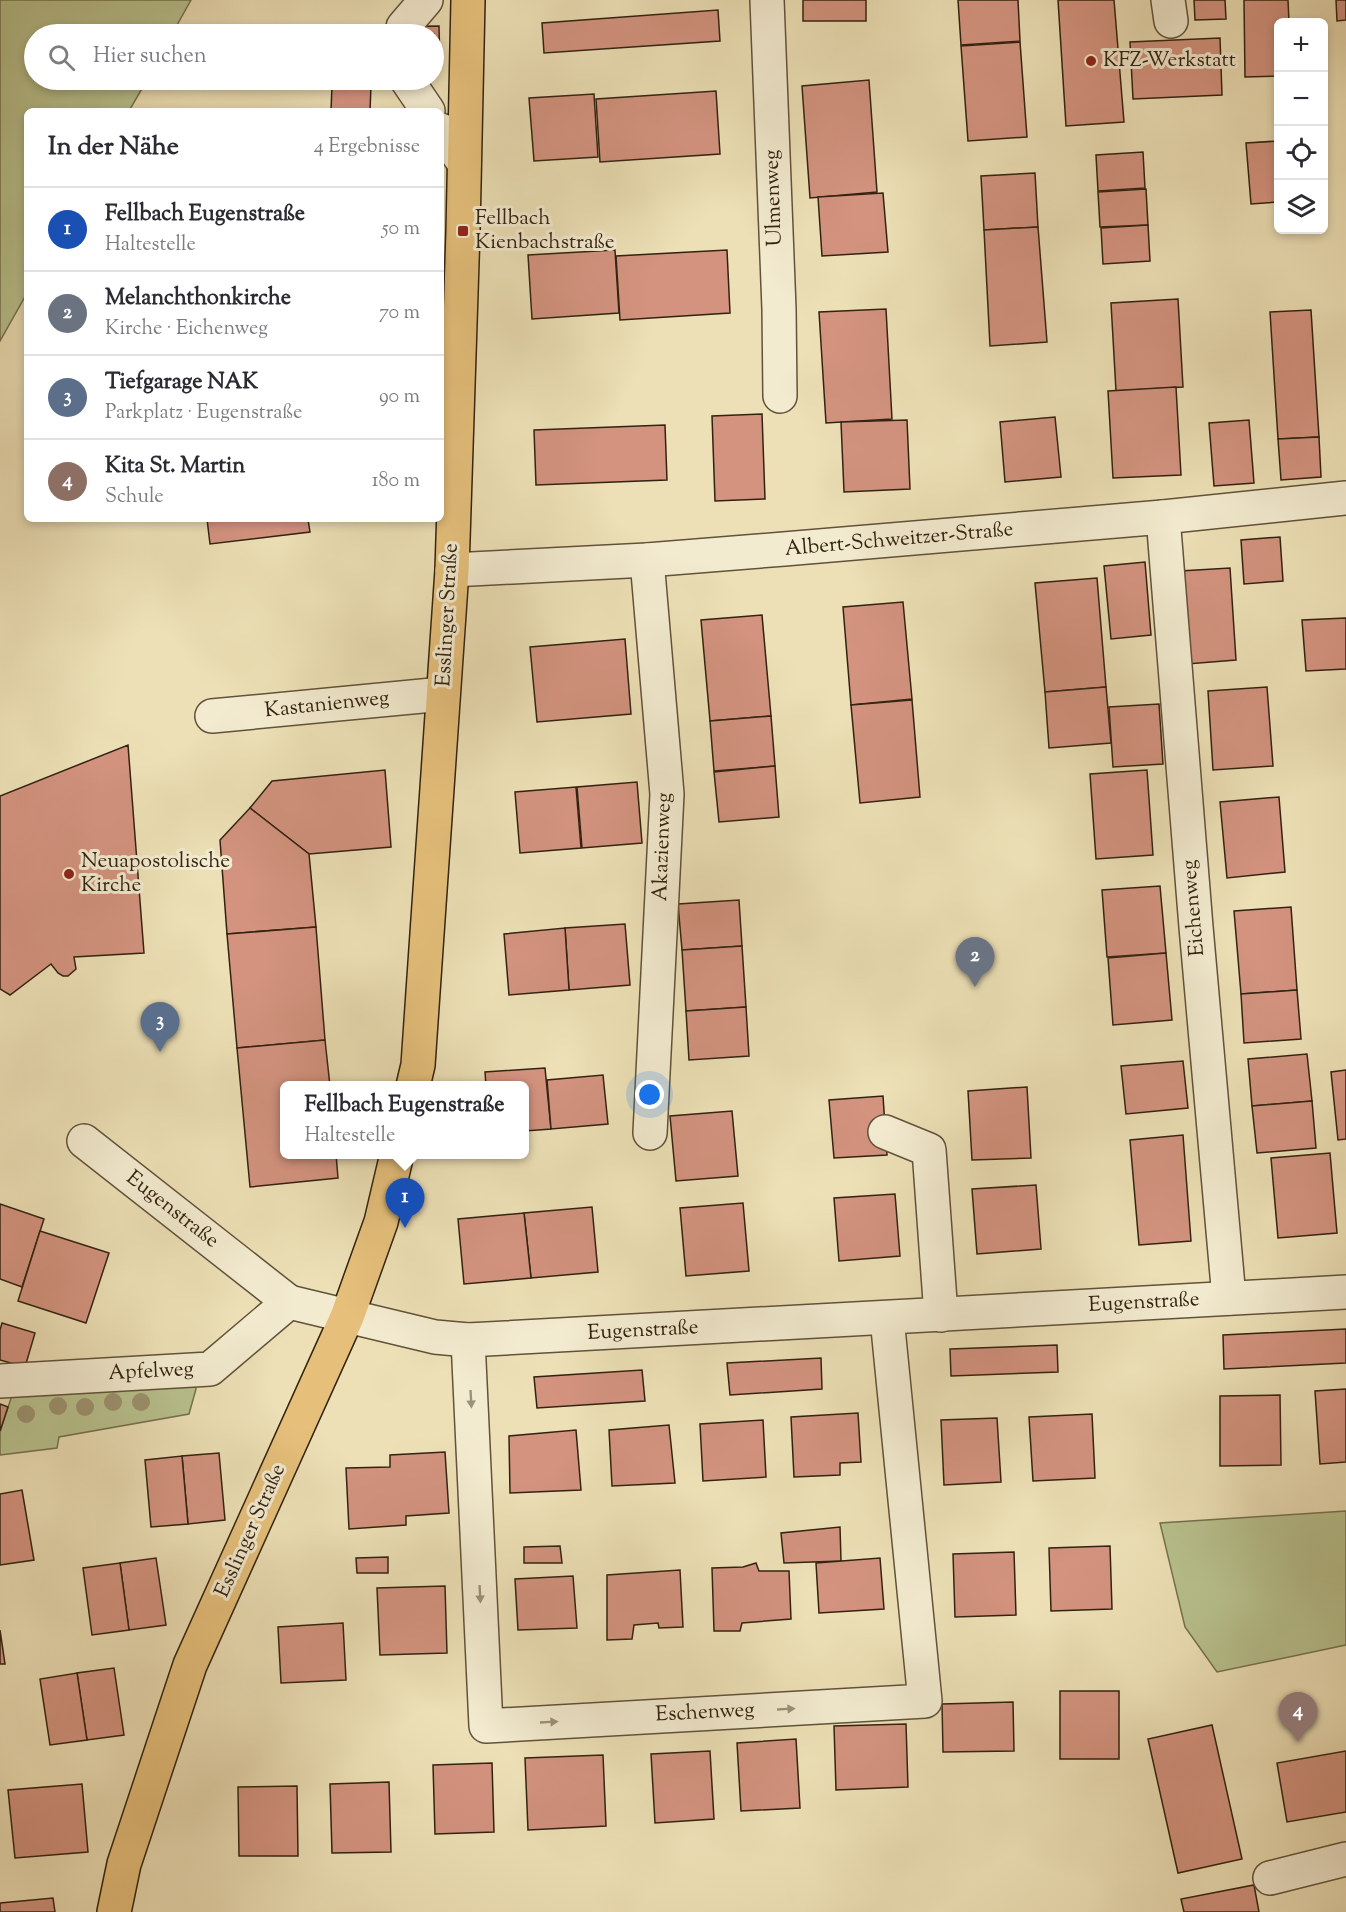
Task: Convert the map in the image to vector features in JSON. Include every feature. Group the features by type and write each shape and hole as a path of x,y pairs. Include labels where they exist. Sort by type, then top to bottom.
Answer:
{"main road":[{"name":"Esslinger Straße","path":"414,1081 418,1065 452,570 468,0"},
{"name":"Esslinger Straße","path":"114,1912 124,1864 190,1665 347,1317 381,1222 396,1159"}],"street":[{"path":"405,24 426,0"},
{"name":"Ulmenweg","path":"767,0 779,309 780,396"},
{"path":"414,90 426,108"},
{"path":"444,134 464,163"},
{"name":"Albert-Schweitzer-Straße","path":"452,570 647,560 1163,517 1346,498"},
{"name":"Eichenweg","path":"1163,517 1229,1298"},
{"name":"Akazienweg","path":"647,560 667,794 650,1133"},
{"name":"Kastanienweg","path":"212,716 443,694"},
{"path":"885,1132 929,1150 941,1315"},
{"name":"Eugenstraße","path":"84,1141 289,1302"},
{"name":"Eugenstraße","path":"347,1317 435,1337 468,1340 1346,1292"},
{"path":"289,1302 347,1317"},
{"name":"Apfelweg","path":"0,1381 210,1369 289,1302"},
{"name":"Eschenweg","path":"468,1340 486,1726 925,1701 886,1318"},
{"path":"1270,1878 1346,1859"}],"green space":[{"path":"0,0 191,0 178,24 24,24 24,90 141,90 131,108 24,108 24,298 0,341"},
{"path":"194,1381 196,1389 189,1414 59,1437 57,1448 0,1455 0,1432 15,1386"},
{"path":"1346,1511 1346,1645 1217,1672 1185,1627 1160,1523"}],"building":[{"path":"803,0 866,0 866,21 803,21"},
{"path":"958,0 1018,0 1020,41 961,45"},
{"name":"KFZ-Werkstatt","path":"1058,0 1114,0 1124,122 1066,126"},
{"path":"1194,0 1225,0 1226,19 1195,20"},
{"path":"1244,0 1288,0 1289,18 1274,18 1274,76 1245,77"},
{"path":"1336,0 1346,0 1346,20 1337,21"},
{"path":"718,10 720,41 544,53 542,23"},
{"path":"1220,38 1222,95 1133,99 1130,42"},
{"path":"1020,42 1027,137 968,141 961,46"},
{"path":"869,80 877,192 810,198 802,86"},
{"path":"332,90 371,90 370,108 331,108"},
{"path":"716,91 720,154 600,162 596,99"},
{"path":"594,94 598,157 534,161 529,98"},
{"path":"1274,141 1274,202 1251,204 1246,143"},
{"path":"1143,152 1145,188 1098,191 1096,155"},
{"path":"1035,173 1038,227 984,230 981,176"},
{"path":"1146,189 1148,225 1100,227 1098,192"},
{"path":"883,193 888,252 822,256 818,197"},
{"path":"1148,225 1150,261 1103,264 1101,228"},
{"path":"1038,227 1047,342 990,346 984,230"},
{"path":"615,250 619,313 532,319 528,255"},
{"path":"727,250 730,313 620,320 616,256"},
{"path":"1178,299 1183,387 1116,391 1111,303"},
{"path":"886,309 892,419 826,423 819,312"},
{"path":"1311,310 1319,437 1278,439 1270,312"},
{"path":"1176,387 1181,475 1113,478 1108,391"},
{"path":"762,414 765,499 715,501 712,416"},
{"path":"1055,417 1061,477 1005,482 1000,422"},
{"path":"907,420 910,489 844,492 841,422"},
{"path":"1249,420 1254,483 1214,486 1209,423"},
{"path":"665,425 667,480 536,485 534,430"},
{"path":"1319,437 1321,477 1281,480 1278,439"},
{"path":"207,522 308,522 310,532 210,544"},
{"path":"1280,537 1283,581 1244,584 1241,540"},
{"path":"1145,562 1151,635 1111,639 1104,566"},
{"path":"1230,568 1236,660 1187,664 1180,571"},
{"path":"1097,578 1106,687 1045,692 1035,583"},
{"path":"903,602 912,699 851,705 843,607"},
{"path":"762,615 771,716 710,721 701,620"},
{"path":"1346,618 1346,669 1306,671 1302,620"},
{"path":"625,639 631,714 537,722 530,647"},
{"path":"1106,687 1111,743 1049,748 1045,692"},
{"path":"1267,687 1273,766 1213,770 1208,691"},
{"path":"912,700 920,797 860,803 851,705"},
{"path":"1159,704 1163,764 1113,767 1109,707"},
{"path":"771,716 775,766 714,771 710,721"},
{"name":"Neuapostolische Kirche","path":"128,745 144,953 74,957 76,969 68,976 58,973 51,964 10,995 0,989 0,796"},
{"path":"775,766 779,817 719,822 714,772"},
{"path":"385,770 391,847 309,854 250,808 272,781"},
{"path":"1147,770 1153,855 1096,859 1090,774"},
{"path":"637,782 642,843 582,848 577,787"},
{"path":"576,787 581,848 520,853 515,792"},
{"path":"1279,797 1285,872 1227,878 1220,802"},
{"path":"250,808 309,854 316,927 227,934 220,840"},
{"path":"1160,886 1166,953 1107,957 1102,890"},
{"path":"739,900 742,946 682,950 678,904"},
{"path":"1291,907 1297,990 1241,994 1234,911"},
{"path":"625,924 630,985 569,990 565,928"},
{"path":"316,927 325,1040 237,1048 227,934"},
{"path":"565,928 569,990 509,995 504,934"},
{"path":"742,946 746,1007 686,1011 682,950"},
{"path":"1166,953 1172,1020 1113,1025 1108,958"},
{"path":"1297,990 1301,1039 1244,1043 1241,994"},
{"path":"746,1007 749,1056 689,1060 686,1011"},
{"path":"325,1040 329,1081 280,1081 280,1159 336,1159 338,1178 250,1187 237,1048"},
{"path":"1307,1054 1312,1101 1252,1106 1248,1059"},
{"path":"1183,1061 1188,1108 1126,1114 1121,1066"},
{"path":"545,1068 551,1129 529,1131 529,1081 486,1081 485,1072"},
{"path":"1346,1070 1346,1139 1338,1140 1331,1072"},
{"path":"603,1075 608,1124 551,1129 547,1080"},
{"path":"1027,1087 1031,1158 972,1160 968,1091"},
{"path":"883,1096 887,1155 834,1158 829,1100"},
{"path":"1312,1101 1316,1148 1257,1153 1252,1106"},
{"path":"732,1111 738,1176 676,1181 670,1116"},
{"path":"1183,1135 1191,1241 1139,1245 1130,1140"},
{"path":"1330,1153 1337,1233 1278,1238 1271,1158"},
{"path":"1036,1185 1041,1249 977,1254 972,1189"},
{"path":"895,1194 900,1256 839,1261 834,1198"},
{"path":"743,1203 749,1271 686,1276 680,1208"},
{"path":"0,1204 44,1219 22,1287 0,1279"},
{"path":"592,1207 598,1272 531,1278 524,1213"},
{"path":"524,1213 531,1278 464,1284 458,1219"},
{"path":"40,1231 109,1253 86,1323 18,1301"},
{"path":"2,1323 35,1333 25,1367 0,1360"},
{"path":"1346,1329 1346,1363 1224,1369 1223,1335"},
{"path":"1057,1345 1058,1372 951,1376 950,1349"},
{"path":"821,1358 822,1389 730,1395 727,1363"},
{"path":"642,1370 645,1401 537,1408 534,1377"},
{"path":"1346,1389 1346,1462 1320,1464 1315,1391"},
{"path":"1280,1395 1281,1465 1220,1466 1220,1396"},
{"path":"0,1404 8,1407 0,1431"},
{"path":"858,1413 861,1462 840,1463 840,1475 794,1477 791,1417"},
{"path":"1092,1414 1095,1478 1033,1481 1029,1417"},
{"path":"997,1418 1001,1482 944,1485 941,1420"},
{"path":"763,1420 766,1477 703,1481 700,1424"},
{"path":"669,1425 675,1483 612,1486 609,1430"},
{"path":"576,1430 581,1490 510,1493 509,1436"},
{"path":"445,1452 449,1513 406,1516 406,1525 349,1529 346,1468 390,1467 390,1455"},
{"path":"219,1453 225,1520 188,1524 182,1456"},
{"path":"182,1456 188,1524 151,1527 145,1460"},
{"path":"22,1490 34,1560 0,1565 0,1494"},
{"path":"840,1527 841,1561 784,1563 781,1533"},
{"path":"560,1546 562,1563 524,1563 524,1547"},
{"path":"1110,1546 1112,1609 1051,1611 1049,1548"},
{"path":"1014,1552 1016,1615 955,1617 953,1554"},
{"path":"388,1557 388,1573 357,1573 356,1558"},
{"path":"156,1558 166,1625 129,1630 120,1563"},
{"path":"880,1558 884,1609 819,1613 816,1563"},
{"path":"120,1563 129,1630 92,1635 83,1568"},
{"path":"756,1563 759,1571 789,1571 791,1619 742,1623 740,1631 714,1631 712,1568 743,1567"},
{"path":"680,1570 683,1627 659,1628 658,1623 634,1625 632,1639 607,1640 607,1575"},
{"path":"573,1576 577,1628 518,1630 515,1579"},
{"path":"445,1586 447,1653 380,1655 377,1588"},
{"path":"343,1623 346,1680 281,1683 278,1627"},
{"path":"0,1630 5,1664 0,1664"},
{"path":"114,1668 124,1735 87,1740 77,1673"},
{"path":"77,1673 87,1740 50,1745 40,1679"},
{"path":"1060,1691 1119,1691 1119,1759 1060,1759"},
{"path":"1013,1702 1014,1751 943,1752 942,1704"},
{"path":"906,1724 908,1787 836,1790 834,1726"},
{"path":"1212,1725 1242,1859 1178,1873 1148,1739"},
{"path":"796,1739 800,1808 741,1811 737,1743"},
{"path":"710,1751 714,1819 655,1823 651,1754"},
{"path":"1346,1751 1346,1812 1287,1822 1277,1763"},
{"path":"603,1755 606,1826 528,1830 525,1758"},
{"path":"492,1763 494,1832 435,1834 433,1765"},
{"path":"389,1782 391,1852 332,1853 330,1784"},
{"path":"82,1784 88,1852 15,1858 8,1790"},
{"path":"297,1786 298,1856 239,1856 238,1787"},
{"path":"1254,1885 1259,1912 1184,1912 1181,1899"},
{"path":"53,1898 55,1912 0,1912 0,1903"}],"place":[{"name":"KFZ-Werkstatt","path":"1091,61"},
{"name":"Fellbach Kienbachstraße","path":"463,231"},
{"name":"Neuapostolische Kirche","path":"69,874"},
{"name":"Melanchthonkirche","path":"975,987"},
{"name":"Tiefgarage NAK","path":"160,1052"},
{"name":"Fellbach Eugenstraße","path":"405,1228"},
{"name":"Kita St. Martin","path":"1298,1742"}]}
